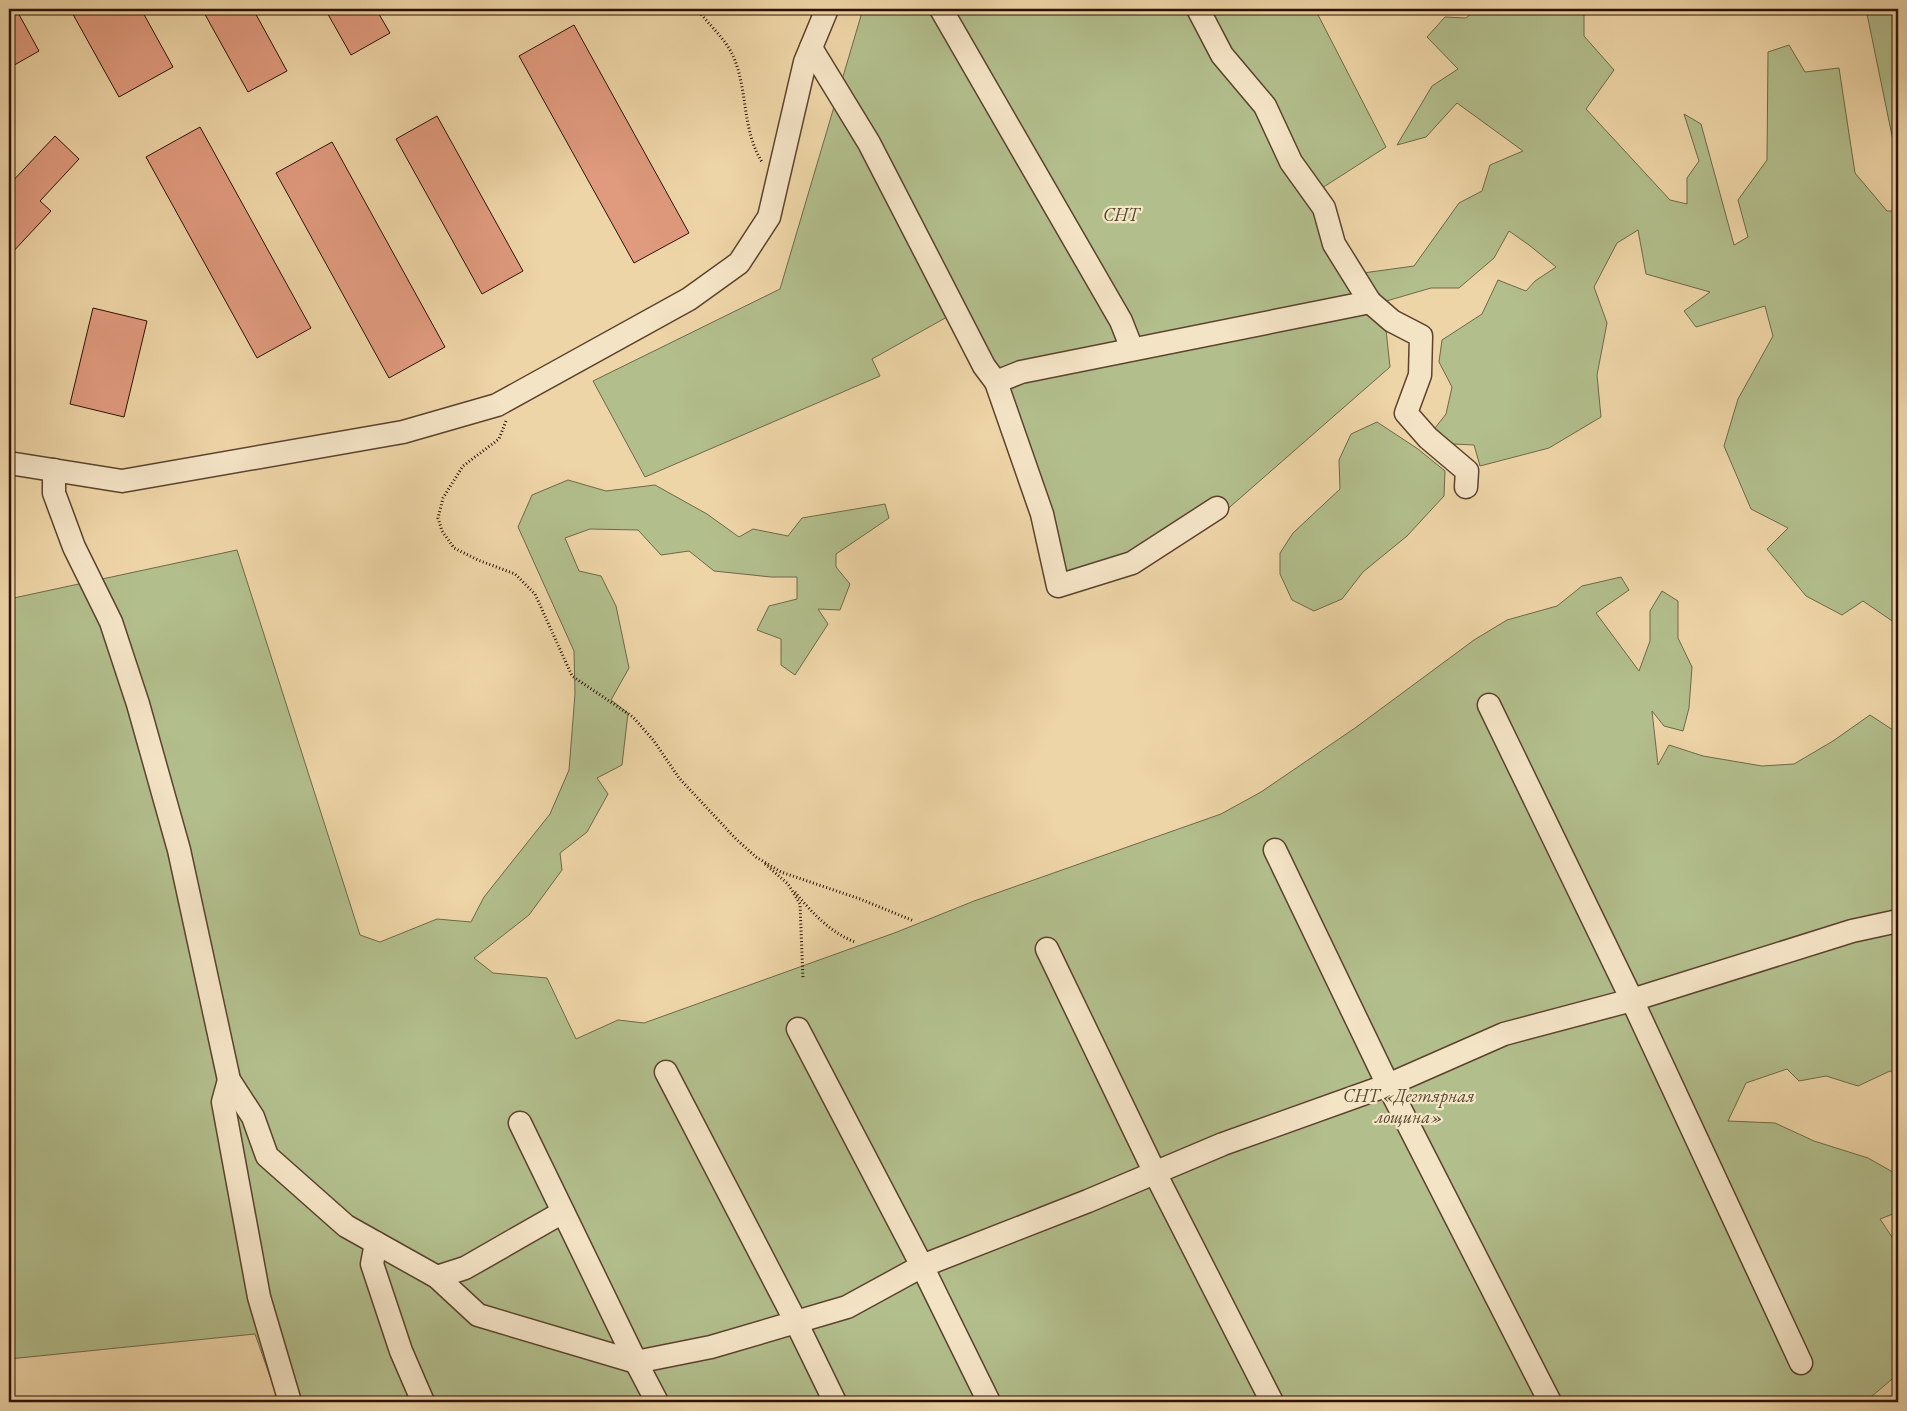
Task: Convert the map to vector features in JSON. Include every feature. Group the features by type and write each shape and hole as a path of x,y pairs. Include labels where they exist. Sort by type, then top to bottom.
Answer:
{"street":[{"path":"9,464 122,481 403,432 497,405 689,299 739,263 769,217 805,62 827,9"},
{"path":"940,9 1121,321 1132,349"},
{"path":"1198,9 1222,56 1265,106 1292,162 1324,208 1334,244 1370,302 1392,321 1421,336 1420,375 1406,413 1428,438 1467,471 1466,487"},
{"path":"811,48 869,143 984,366 996,382 1042,514 1058,586 1132,563 1217,508"},
{"path":"996,382 1021,372 1370,302"},
{"path":"54,470 54,493 74,547 111,622 138,704 179,850 228,1080 253,1117 267,1156 346,1226 437,1276 478,1314 636,1362 711,1347 847,1307 922,1266 1223,1144 1388,1085 1504,1034 1632,1000 1852,931 1898,921"},
{"path":"1488,705 1632,1000 1801,1363"},
{"path":"1275,850 1388,1085 1550,1402"},
{"path":"1048,948 1154,1173 1272,1402"},
{"path":"798,1029 922,1266 989,1402"},
{"path":"666,1072 796,1322 835,1402"},
{"path":"228,1080 223,1102 259,1297 290,1402"},
{"path":"520,1123 657,1402"},
{"path":"437,1276 465,1268 563,1212"},
{"path":"376,1243 372,1264 401,1351 423,1402"}],"path":[{"path":"696,9 724,41 734,58 750,137 761,160 772,175 778,178"},
{"path":"516,395 500,439 463,466 443,498 438,518 442,531 454,548 478,560 515,574 535,594 572,676 633,717 654,740 679,778 736,839 788,884 804,903 841,936 855,942"},
{"path":"756,856 781,872 860,899 914,921"},
{"path":"788,884 800,904 803,979"}],"green space":[{"name":"СНТ","path":"863,9 1315,9 1386,147 1322,188 1344,245 1363,273 1414,266 1459,203 1482,191 1490,165 1523,151 1457,103 1426,137 1397,145 1432,86 1458,69 1427,37 1445,17 1466,18 1477,9 1584,9 1584,36 1614,70 1586,109 1670,200 1687,204 1687,178 1699,161 1684,114 1701,124 1734,245 1748,237 1738,200 1767,160 1768,52 1789,45 1805,72 1839,68 1855,173 1887,211 1898,211 1898,625 1863,601 1842,615 1806,596 1767,549 1788,528 1751,509 1724,446 1738,399 1773,336 1765,306 1696,327 1684,311 1710,292 1646,274 1638,230 1617,243 1594,287 1607,323 1597,375 1601,417 1549,448 1480,466 1474,445 1453,444 1435,428 1446,414 1452,387 1439,362 1442,340 1482,314 1498,280 1526,291 1535,281 1556,267 1509,231 1494,258 1459,288 1431,288 1383,302 1390,367 1215,520 1053,595 1032,515 988,387 947,317 872,359 880,376 645,477 593,381 780,289"},
{"path":"1866,9 1898,9 1898,165"},
{"path":"1377,422 1418,449 1445,471 1444,496 1407,536 1363,572 1342,599 1314,611 1292,600 1280,574 1280,553 1293,533 1340,489 1339,460 1351,434"},
{"name":"СНТ «Дегтярная лощина»","path":"568,480 606,491 655,485 707,514 739,537 753,529 788,536 802,518 885,504 889,518 836,554 836,567 850,584 840,610 818,609 828,624 795,675 781,665 781,639 757,630 769,606 797,599 797,577 771,577 714,571 689,551 661,555 638,530 590,529 565,538 579,571 601,576 616,606 629,668 611,700 628,713 622,765 597,778 608,794 587,832 560,853 562,870 529,915 474,958 493,973 547,978 576,1039 618,1020 644,1023 897,932 974,901 1221,814 1261,792 1355,728 1474,640 1507,620 1557,606 1582,586 1621,577 1629,590 1596,613 1639,671 1650,641 1650,611 1662,591 1678,601 1678,638 1692,667 1689,708 1683,731 1664,726 1652,711 1658,765 1669,745 1703,756 1762,766 1794,764 1833,741 1870,715 1893,730 1898,708 1898,1075 1890,1071 1858,1086 1826,1076 1799,1081 1787,1069 1746,1083 1728,1121 1775,1123 1814,1141 1868,1158 1898,1175 1898,1212 1880,1219 1898,1246 1898,1374 1865,1402 279,1402 255,1334 9,1359 9,599 237,550 360,935 380,942 437,919 471,922 484,897 550,814 569,770 575,694 574,651 518,527 532,495"}],"building":[{"path":"9,9 16,9 39,51 9,68"},
{"path":"70,9 141,9 173,67 119,97"},
{"path":"202,9 253,9 287,71 248,92"},
{"path":"325,9 376,9 390,33 351,55"},
{"path":"574,25 689,233 634,263 519,56"},
{"path":"437,116 523,271 482,294 396,139"},
{"path":"200,127 311,328 257,358 146,157"},
{"path":"55,136 79,159 40,201 51,211 9,256 9,185"},
{"path":"332,142 445,347 389,378 276,173"},
{"path":"93,308 147,321 124,417 70,404"}]}
